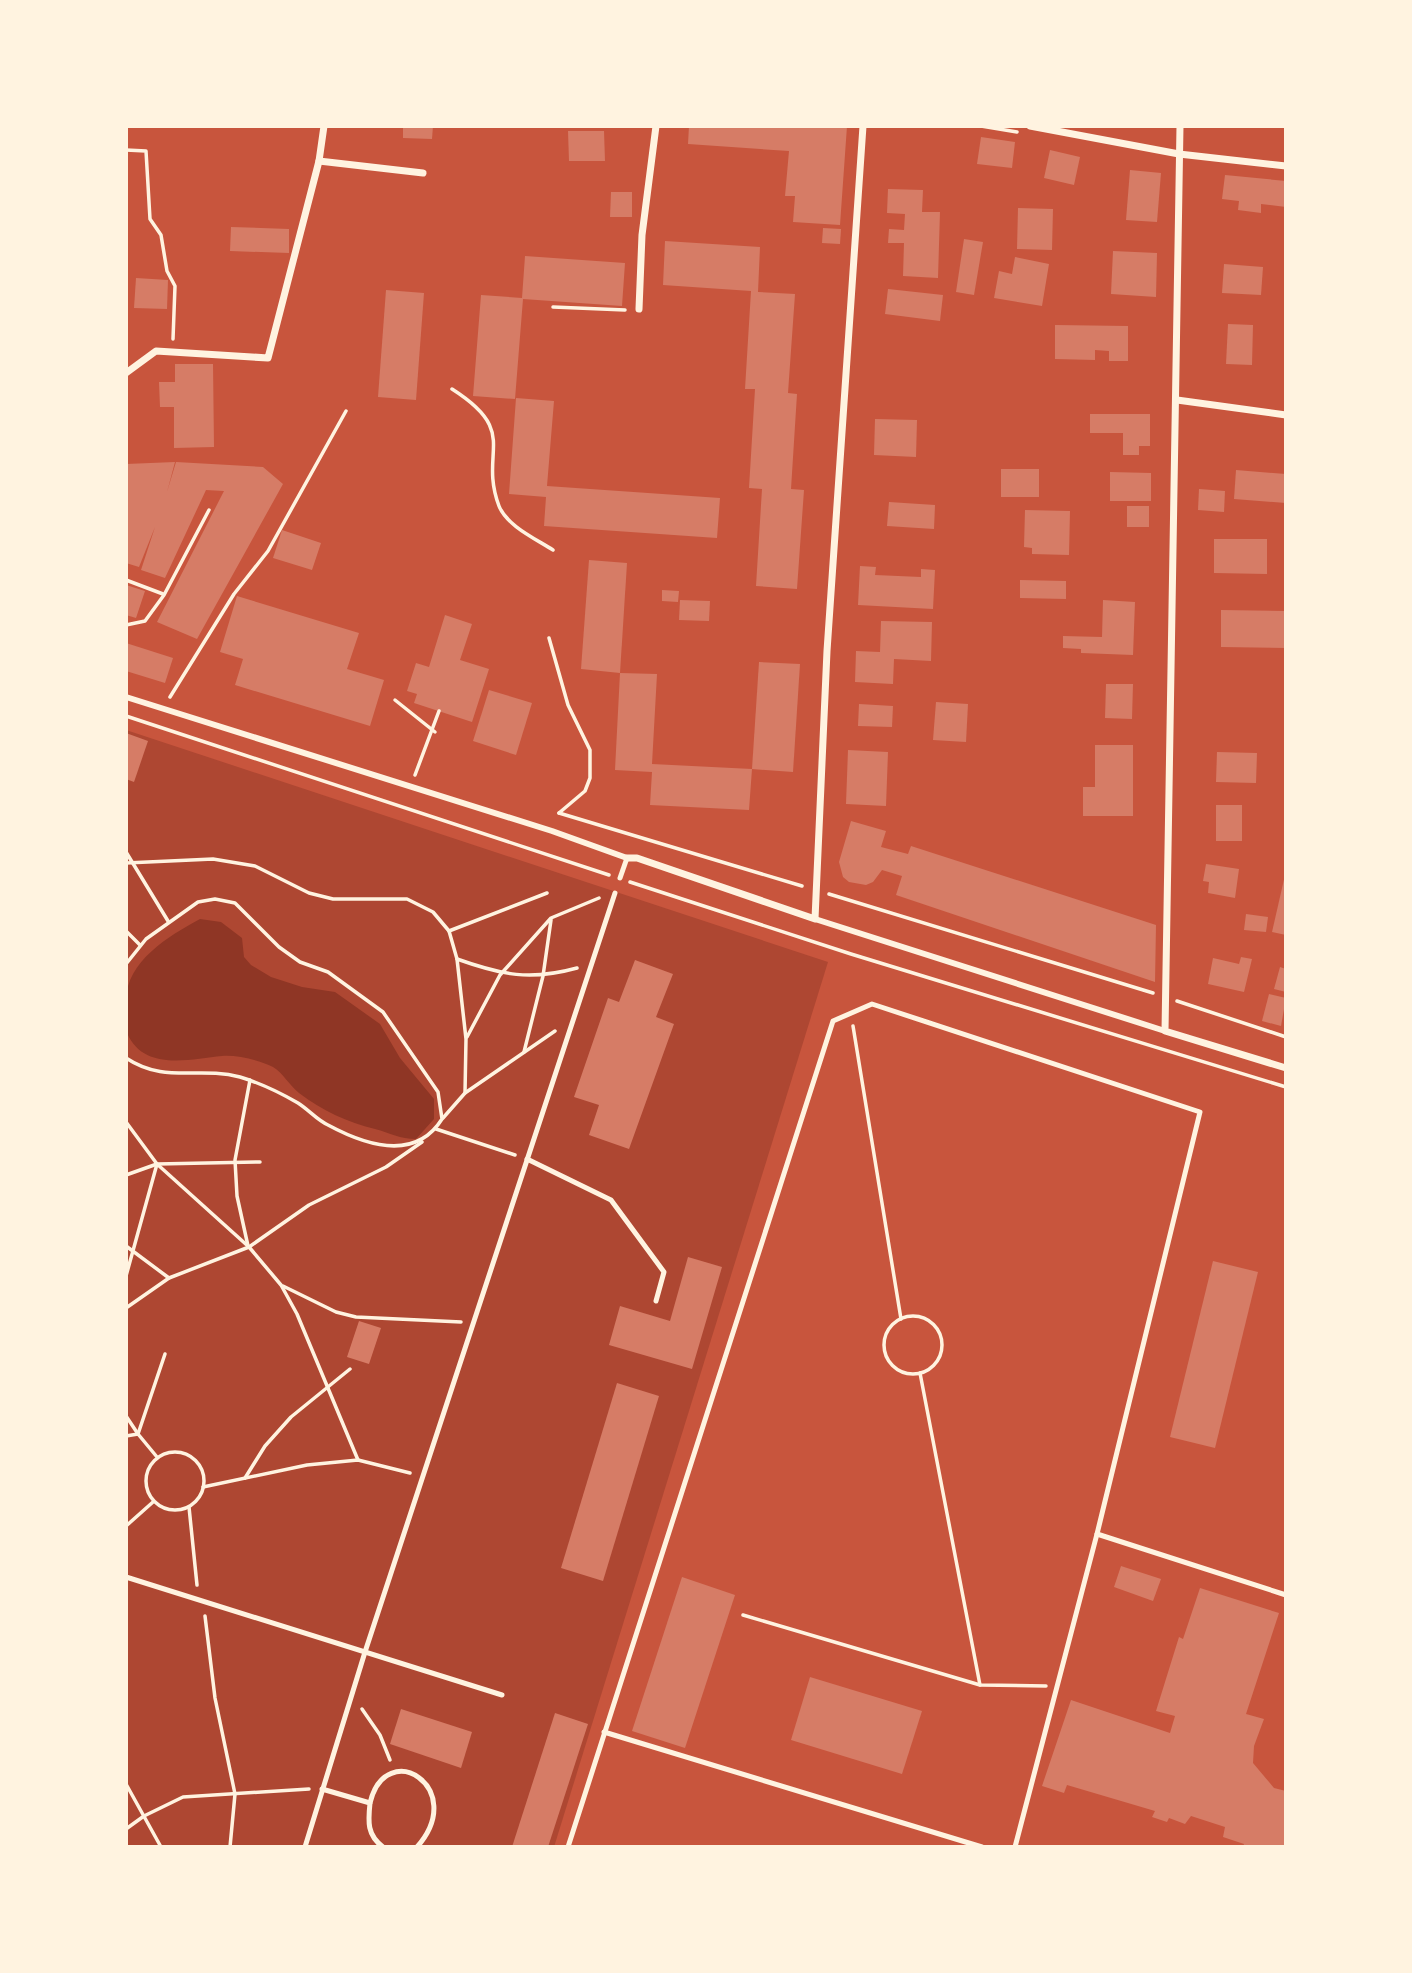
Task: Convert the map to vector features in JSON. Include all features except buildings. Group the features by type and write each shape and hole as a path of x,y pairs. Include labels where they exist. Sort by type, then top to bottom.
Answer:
{"street":[{"path":"126,373 156,351 268,358 319,161 324,126"},
{"path":"635,308 656,126"},
{"path":"816,919 827,651 863,126"},
{"path":"1030,126 1179,154 1286,166"},
{"path":"1165,1031 1180,126"},
{"path":"319,161 423,173"},
{"path":"1177,400 1286,415"},
{"path":"126,696 1286,1068"}],"lane":[{"path":"620,878 627,858"},
{"path":"305,1847 365,1652 615,893"},
{"path":"568,1847 833,1021 872,1004 1200,1112 1097,1534 1015,1847"},
{"path":"527,1159 611,1200 664,1272 656,1301"},
{"path":"1097,1534 1286,1595"},
{"path":"126,1577 502,1695"},
{"path":"604,1732 982,1847"},
{"path":"383,1847 371,1837 368,1822 370,1803 373,1787 394,1772 411,1773 425,1780 432,1792 433,1810 428,1834 417,1847"},
{"path":"322,1789 370,1803"}],"path":[{"path":"126,150 146,151 150,219 161,235 167,271 175,286 172,352"},
{"path":"553,307 623,311 635,308"},
{"path":"452,389 473,403 490,422 495,438 494,485 499,508 511,522 553,550"},
{"path":"163,708 234,594 268,551 346,411"},
{"path":"126,625 145,621 164,595 209,510"},
{"path":"126,580 164,595"},
{"path":"549,638 568,705 590,750 590,778 584,791 559,813 1166,997 1286,1037"},
{"path":"395,700 433,731"},
{"path":"411,787 439,711"},
{"path":"126,716 851,954 1286,1087"},
{"path":"126,852 168,921"},
{"path":"126,863 213,859 255,866 309,893 333,899 407,899 433,912 449,931 457,959 466,1039 465,1093"},
{"path":"449,931 547,893"},
{"path":"466,1039 500,975 551,918 615,893"},
{"path":"126,964 140,944 168,921 198,902 215,899 234,903 290,954 328,972 383,1012 438,1092 442,1119"},
{"path":"523,1055 543,976 551,918"},
{"path":"126,931 140,944"},
{"path":"457,959 500,975 543,976 590,965"},
{"path":"851,1014 901,1319"},
{"path":"126,1308 169,1278 248,1247 309,1205 386,1167 436,1129 465,1093 523,1055 573,1017"},
{"path":"126,1058 140,1068 162,1074 215,1072 250,1080 275,1091 326,1124 362,1142 394,1146 423,1141"},
{"path":"248,1247 237,1196 234,1160 250,1080"},
{"path":"126,1122 157,1164 248,1247 281,1285 297,1314 358,1460"},
{"path":"436,1129 527,1159"},
{"path":"126,1175 157,1164 234,1160 260,1162"},
{"path":"126,1276 157,1164"},
{"path":"126,1246 169,1278"},
{"path":"281,1285 336,1312 356,1317 473,1322"},
{"path":"901,1319 925,1319 939,1333 942,1352 936,1363 920,1373 903,1372 886,1355 887,1333 901,1319"},
{"path":"138,1434 166,1354"},
{"path":"245,1478 265,1446 291,1417 350,1369"},
{"path":"920,1373 980,1685"},
{"path":"126,1416 157,1457"},
{"path":"126,1436 138,1434"},
{"path":"176,1451 194,1458 202,1469 201,1495 189,1507 170,1511 153,1502 145,1488 145,1473 157,1457 176,1451"},
{"path":"203,1487 307,1465 358,1460 423,1477"},
{"path":"126,1527 153,1502"},
{"path":"189,1507 198,1600 207,1621 215,1698 235,1794 230,1847"},
{"path":"743,1615 980,1685 1057,1686"},
{"path":"353,1698 380,1735 394,1772"},
{"path":"126,1784 161,1847"},
{"path":"126,1829 144,1816 183,1797 322,1789"}],"shaded area":[{"path":"126,730 828,962 554,1847 126,1847"},
{"path":"200,919 221,922 242,938 244,957 251,965 271,977 302,987 335,992 380,1024 400,1058 434,1099 434,1119 416,1139 395,1136 336,1115 299,1093 277,1070 261,1062 228,1056 169,1060 156,1058 135,1045 127,1033 125,1022 128,987 133,974 151,951"}]}
